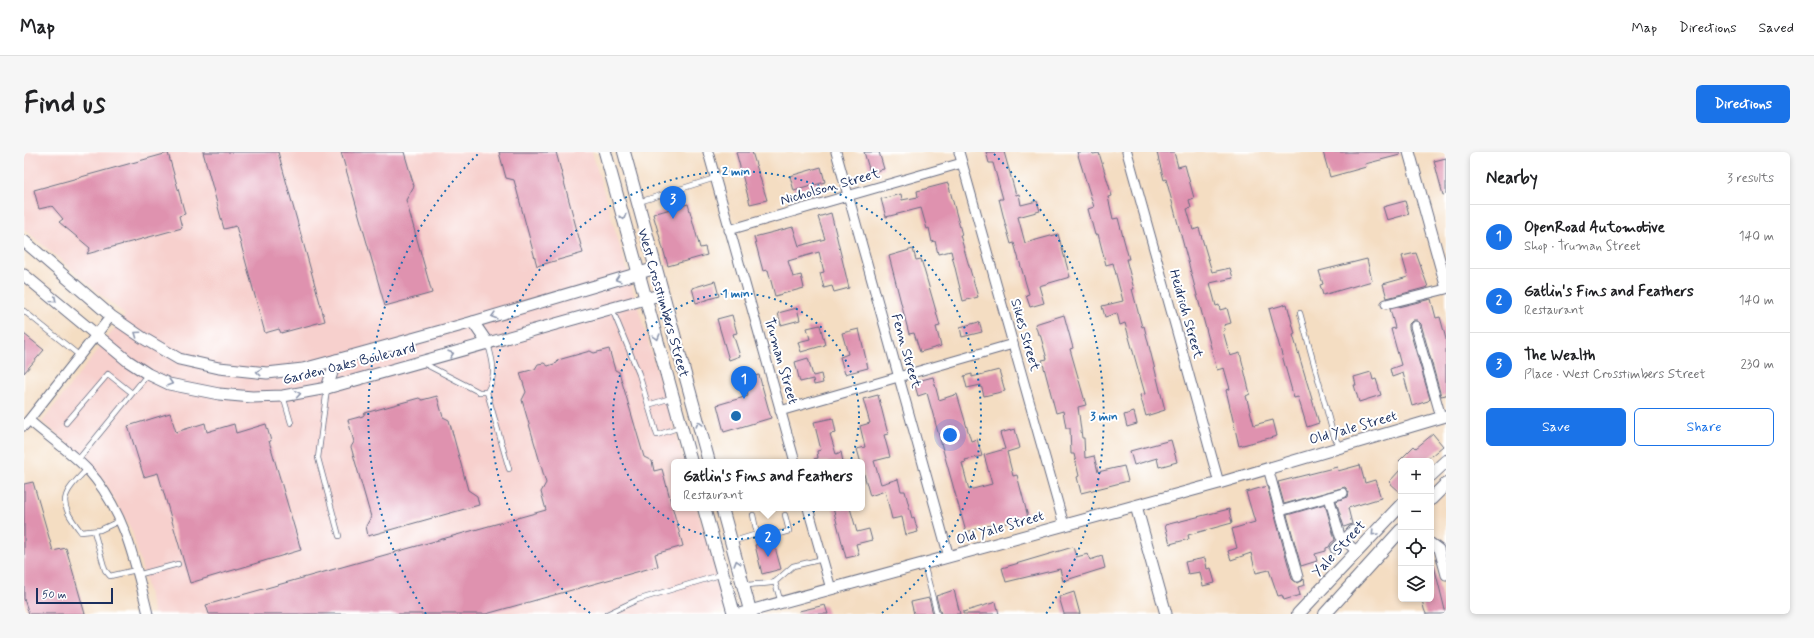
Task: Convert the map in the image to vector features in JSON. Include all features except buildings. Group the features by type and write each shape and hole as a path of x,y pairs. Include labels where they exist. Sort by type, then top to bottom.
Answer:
{"main road":[{"name":"West Crosstimbers Street","path":"605,152 691,459"},
{"name":"West Crosstimbers Street","path":"624,152 708,459"},
{"path":"618,200 637,199"},
{"path":"687,445 703,440"},
{"path":"1434,472 1446,461"},
{"path":"1434,496 1446,484"},
{"name":"Yale Street","path":"1298,614 1398,508"},
{"path":"705,511 734,614"},
{"path":"723,511 744,586 747,613"},
{"path":"1325,614 1398,533"},
{"path":"1331,579 1345,592"}],"street":[{"name":"Truman Street","path":"708,152 794,459"},
{"name":"Fenn Street","path":"836,152 949,558"},
{"name":"Sikes Street","path":"959,152 1064,525"},
{"name":"Heidrich Street","path":"1127,152 1219,482"},
{"path":"1409,152 1446,285"},
{"name":"Nicholson Street","path":"729,230 962,163"},
{"name":"Garden Oaks Boulevard","path":"24,241 111,316 143,338 179,359 219,368 267,373 303,368 336,360 473,322 656,268"},
{"name":"Garden Oaks Boulevard","path":"24,275 128,361 148,374 169,384 219,394 252,397 283,396 327,388 663,294"},
{"path":"1386,304 1446,289"},
{"path":"111,316 27,423 87,469 104,490 121,520 148,614"},
{"path":"473,322 488,344"},
{"path":"1415,326 1444,416"},
{"path":"780,411 1013,344"},
{"path":"327,388 336,360"},
{"name":"Old Yale Street","path":"747,613 1136,506 1444,416"},
{"path":"1268,468 1298,577"},
{"path":"1280,511 1344,493"},
{"path":"1329,497 1340,536 1357,552"},
{"path":"1136,506 1166,614"},
{"path":"809,511 831,590"},
{"path":"1335,549 1353,530"},
{"path":"1434,545 1439,549 1446,575"}],"lane":[{"path":"637,199 715,178"},
{"path":"612,309 640,374 657,435 682,427"},
{"path":"24,311 80,356"},
{"path":"1300,313 1334,437 1341,447"},
{"path":"488,344 494,368 491,385 487,392 509,469"},
{"path":"422,362 479,392 487,392"},
{"path":"66,423 108,374 132,393"},
{"path":"77,461 148,374"},
{"path":"327,388 318,458 339,536"},
{"path":"283,396 291,422"},
{"path":"648,405 674,397"},
{"path":"87,469 69,487 65,496 66,507 70,518 81,532 94,531 121,520"},
{"path":"753,515 758,534"},
{"path":"731,542 758,534 772,536 789,531 785,515"},
{"path":"94,531 105,570 110,576 178,564"},
{"path":"744,586 756,583 766,584 775,582 794,566 823,559"},
{"path":"924,564 937,614"},
{"path":"607,614 637,600 723,574"},
{"path":"775,582 781,603"}],"shaded area":[{"path":"24,152 592,152 683,459 671,459 671,511 698,511 728,610 711,614 154,614 132,531 104,481 64,440 42,422 125,315 24,229"}],"place":[{"name":"The Wealth","path":"673,219"},
{"name":"OpenRoad Automotive","path":"744,399"},
{"name":"Gatlin's Fins and Feathers","path":"768,557"}]}
